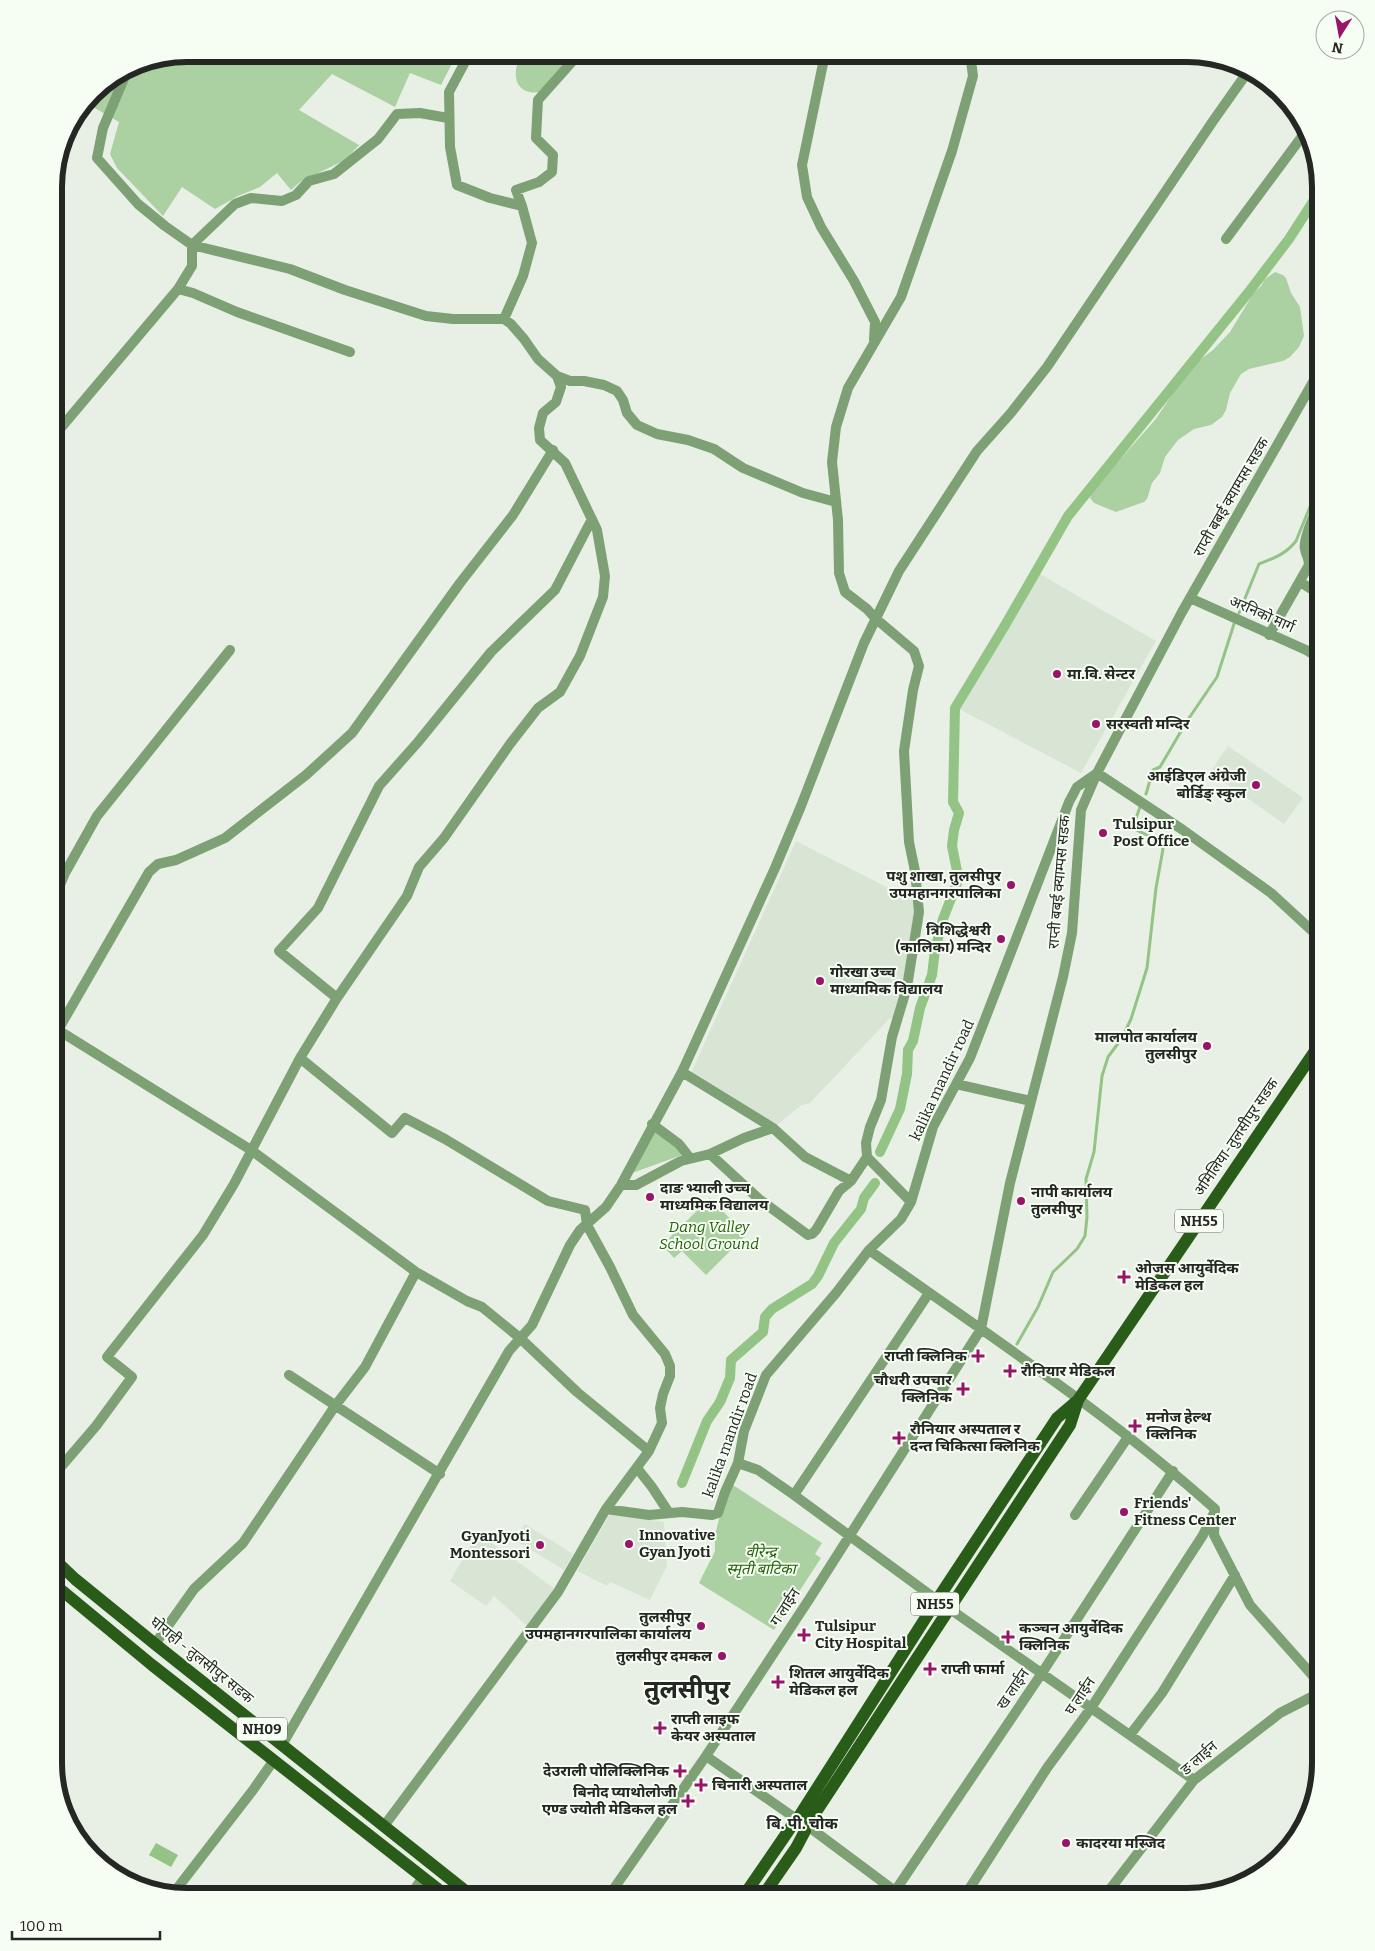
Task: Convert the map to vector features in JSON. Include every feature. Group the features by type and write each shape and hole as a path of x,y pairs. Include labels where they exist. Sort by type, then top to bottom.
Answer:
{"main road":[{"name":"अमिलिया-तुलसीपुर सडक","path":"1078,1400 1312,1055"},
{"name":"NH55","path":"750,1888 802,1822 937,1600 1057,1418 1078,1400"},
{"name":"NH55","path":"768,1888 796,1848 802,1822 821,1807 948,1608 1070,1425 1078,1400"},
{"name":"घोराही - तुलसीपुर सडक","path":"62,1567 140,1632 461,1888"},
{"name":"NH09","path":"62,1591 130,1647 437,1888"},
{"path":"130,1647 140,1632"},
{"path":"274,1760 282,1745"}],"street":[{"path":"464,63 449,92 450,147 457,184 490,198 522,206"},
{"path":"504,319 523,276 532,243 516,190 539,182 552,172 553,155 536,138 538,100 571,63"},
{"path":"823,63 802,165 807,197 821,227 854,282 875,322 874,343"},
{"path":"710,1154 759,1199 808,1235 812,1234 839,1191 851,1181 867,1157 868,1135 881,1100 892,1037 907,987 919,912 915,871 909,842 904,751 913,690 919,666 914,651 874,618 867,609 844,592 839,573 832,462 836,427 848,388 900,297 947,165 973,76 971,63"},
{"path":"282,1745 440,1474 504,1359 532,1326 570,1245 580,1230 606,1208 621,1185 652,1124 682,1072 801,806 874,618 899,571 977,451 1010,414 1046,367 1245,76"},
{"path":"123,80 103,128 96,158 138,204 192,245 290,269 345,290 426,316 453,319 504,319 512,324 538,359 557,376 570,381 584,381 617,390 626,413 637,425 656,434 688,440 714,450 743,468 803,493 836,502"},
{"path":"63,426 178,289 192,266 192,245 235,204 251,198 282,202 296,195 309,181 334,174 378,139 397,114 420,113 448,118"},
{"path":"1226,239 1302,137"},
{"path":"178,289 350,352"},
{"path":"62,1465 96,1426 132,1377 107,1357 203,1235 234,1184 300,1058 337,998 407,896 419,867 444,838 510,744 538,708 560,692 580,656 603,596 605,576 597,530 565,463 540,440 539,428 542,413 556,402 561,387 557,376"},
{"name":"राप्ती बबई क्याम्पस सडक","path":"981,1329 1010,1183 1064,977 1072,933 1081,810 1097,772 1190,598 1312,384"},
{"path":"62,1019 149,872 158,864 176,860 225,838 306,775 352,733 460,583 514,515 552,450"},
{"path":"337,998 279,951 318,908 379,786 418,742 491,652 555,590 592,520"},
{"path":"1268,635 1309,565 1309,556 1304,549 1312,522"},
{"path":"1300,582 1312,589"},
{"name":"अरनिको मार्ग","path":"1190,598 1312,654"},
{"path":"63,879 97,816 230,650"},
{"path":"1097,772 1184,830 1271,892 1312,931"},
{"name":"kalika mandir road","path":"669,1513 712,1515 718,1513 738,1463 744,1432 766,1376 869,1250 901,1219 911,1202 933,1127 970,1058 985,1023 1069,802 1077,787 1097,772"},
{"path":"62,1034 251,1150 416,1272 467,1301 482,1307 520,1338 577,1392 649,1451"},
{"path":"300,1058 392,1133 405,1118 445,1139 548,1201 585,1210 587,1225 633,1314 665,1354 670,1366 670,1376 660,1408 662,1423 649,1451 606,1509 558,1592 384,1826"},
{"path":"682,1072 773,1128 805,1157 851,1181"},
{"path":"956,1084 1032,1101"},
{"path":"652,1124 679,1144 690,1158"},
{"path":"621,1185 636,1185 681,1161 710,1154 744,1138 773,1128"},
{"path":"867,1157 911,1202"},
{"path":"869,1250 1128,1436 1173,1471 1216,1509 1214,1535 1250,1605 1312,1676"},
{"path":"155,1644 194,1589 243,1542 335,1406 365,1367 416,1272"},
{"path":"794,1495 929,1293"},
{"name":"ग लाईन","path":"614,1888 706,1756 981,1329"},
{"path":"288,1375 440,1474"},
{"path":"1075,1515 1128,1436"},
{"path":"738,1463 758,1470 794,1495 948,1608 1194,1780"},
{"path":"606,1509 649,1515 669,1513 637,1468"},
{"name":"ख लाईन","path":"901,1888 1173,1471"},
{"name":"घ लाईन","path":"970,1888 1046,1768 1091,1708 1203,1535 1216,1509"},
{"path":"1130,1735 1162,1693 1235,1575"},
{"name":"ङ लाईन","path":"1111,1888 1194,1780 1280,1712 1312,1696"},
{"path":"706,1756 802,1822 887,1888"},
{"path":"178,1888 274,1760"},
{"path":"415,1888 423,1877"}],"shaded area":[{"name":"मा.वि. सेन्टर","path":"1038,573 1156,641 1081,773 957,708"},
{"name":"आईडिएल अंग्रेजी बोर्डिङ् स्कुल","path":"1228,746 1303,798 1284,824 1210,772"},
{"name":"गोरखा उच्च माध्यामिक विद्यालय","path":"796,841 916,902 908,978 894,1020 890,1018 810,1103 800,1106 776,1126 690,1075"},
{"name":"Innovative Gyan Jyoti","path":"610,1514 664,1522 667,1566 650,1600 610,1582 607,1586 577,1571"},
{"name":"GyanJyoti Montessori","path":"525,1524 573,1554 564,1570 515,1540"},
{"path":"478,1533 555,1589 527,1626 494,1596 486,1606 450,1581"},
{"path":"156,1843 178,1855 171,1867 149,1855"}],"green space":[{"path":"179,63 452,63 441,85 410,73 395,107 332,74 299,110 359,145 345,160 300,182 291,190 277,173 260,187 238,196 215,209 182,187 163,216 117,168 110,154 119,122 92,107 125,79 147,69 163,65"},
{"path":"518,63 573,63 542,92 526,91 520,87 517,82"},
{"path":"1275,272 1286,278 1291,293 1300,307 1304,336 1299,347 1290,357 1283,361 1249,369 1241,374 1230,393 1226,410 1222,417 1211,425 1194,429 1178,440 1165,457 1160,473 1152,483 1147,499 1144,502 1116,512 1094,503 1090,498 1093,490 1155,420 1195,363 1213,350 1230,332 1253,294 1265,279"},
{"path":"655,1131 685,1154 632,1173"},
{"name":"Dang Valley School Ground","path":"710,1198 746,1235 706,1275 682,1251 674,1258 662,1245"},
{"name":"वीरेन्द्र स्मृती बाटिका","path":"733,1485 822,1543 815,1554 821,1558 774,1630 699,1583 715,1551 715,1535 721,1511"}],"waterway":[{"path":"880,1152 900,1109 907,1074 908,1050 913,1041 920,1008 932,975 935,950 943,919 957,883 957,871 952,846 959,813 953,802 955,708 1068,516 1248,293 1289,239 1312,203"},
{"path":"1239,613 1259,564 1275,558 1296,541 1312,502"},
{"path":"1146,794 1153,770 1160,767 1187,721 1217,677 1234,624"},
{"path":"1017,1344 1038,1307 1053,1272 1077,1249 1085,1236 1087,1217 1086,1179 1094,1152 1102,1076 1108,1057 1122,1038 1131,1019 1147,968 1156,888 1163,849 1155,839 1135,829 1135,821 1140,807"},
{"path":"682,1483 707,1421 720,1402 730,1378 731,1360 763,1332 765,1317 772,1309 812,1284 818,1276 834,1243 861,1209 864,1198 875,1183"}],"place":[{"name":"मा.वि. सेन्टर","path":"1057,674"},
{"name":"सरस्वती मन्दिर","path":"1096,724"},
{"name":"आईडिएल अंग्रेजी बोर्डिङ् स्कुल","path":"1256,785"},
{"name":"Tulsipur Post Office","path":"1103,833"},
{"name":"पशु शाखा, तुलसीपुर उपमहानगरपालिका","path":"1011,885"},
{"name":"त्रिशिद्धेश्वरी (कालिका) मन्दिर","path":"1001,939"},
{"name":"गोरखा उच्च माध्यामिक विद्यालय","path":"820,981"},
{"name":"मालपोत कार्यालय तुलसीपुर","path":"1207,1046"},
{"name":"दाङ भ्याली उच्च माध्यमिक विद्यालय","path":"650,1197"},
{"name":"नापी कार्यालय तुलसीपुर","path":"1021,1201"},
{"name":"ओजस आयुर्वेदिक मेडिकल हल","path":"1124,1277"},
{"name":"राप्ती क्लिनिक","path":"978,1356"},
{"name":"रौनियार मेडिकल","path":"1010,1371"},
{"name":"चौधरी उपचार क्लिनिक","path":"963,1389"},
{"name":"मनोज हेल्थ क्लिनिक","path":"1135,1426"},
{"name":"रौनियार अस्पताल र दन्त चिकित्सा क्लिनिक","path":"899,1438"},
{"name":"Friends' Fitness Center","path":"1124,1512"},
{"name":"Innovative Gyan Jyoti","path":"629,1544"},
{"name":"GyanJyoti Montessori","path":"540,1545"},
{"name":"तुलसीपुर उपमहानगरपालिका कार्यालय","path":"701,1626"},
{"name":"Tulsipur City Hospital","path":"804,1635"},
{"name":"कञ्चन आयुर्वेदिक क्लिनिक","path":"1008,1637"},
{"name":"तुलसीपुर दमकल","path":"722,1656"},
{"name":"राप्ती फार्मा","path":"930,1669"},
{"name":"शितल आयुर्वेदिक मेडिकल हल","path":"778,1682"},
{"name":"राप्ती लाइफ केयर अस्पताल","path":"660,1728"},
{"name":"देउराली पोलिक्लिनिक","path":"680,1771"},
{"name":"चिनारी अस्पताल","path":"701,1785"},
{"name":"बिनोद प्याथोलोजी एण्ड ज्योती मेडिकल हल","path":"688,1801"},
{"name":"कादरया मस्जिद","path":"1066,1843"}],"district":[{"name":"तुलसीपुर","path":"687,1690"},
{"name":"बि. पी. चोक","path":"802,1823"}]}
